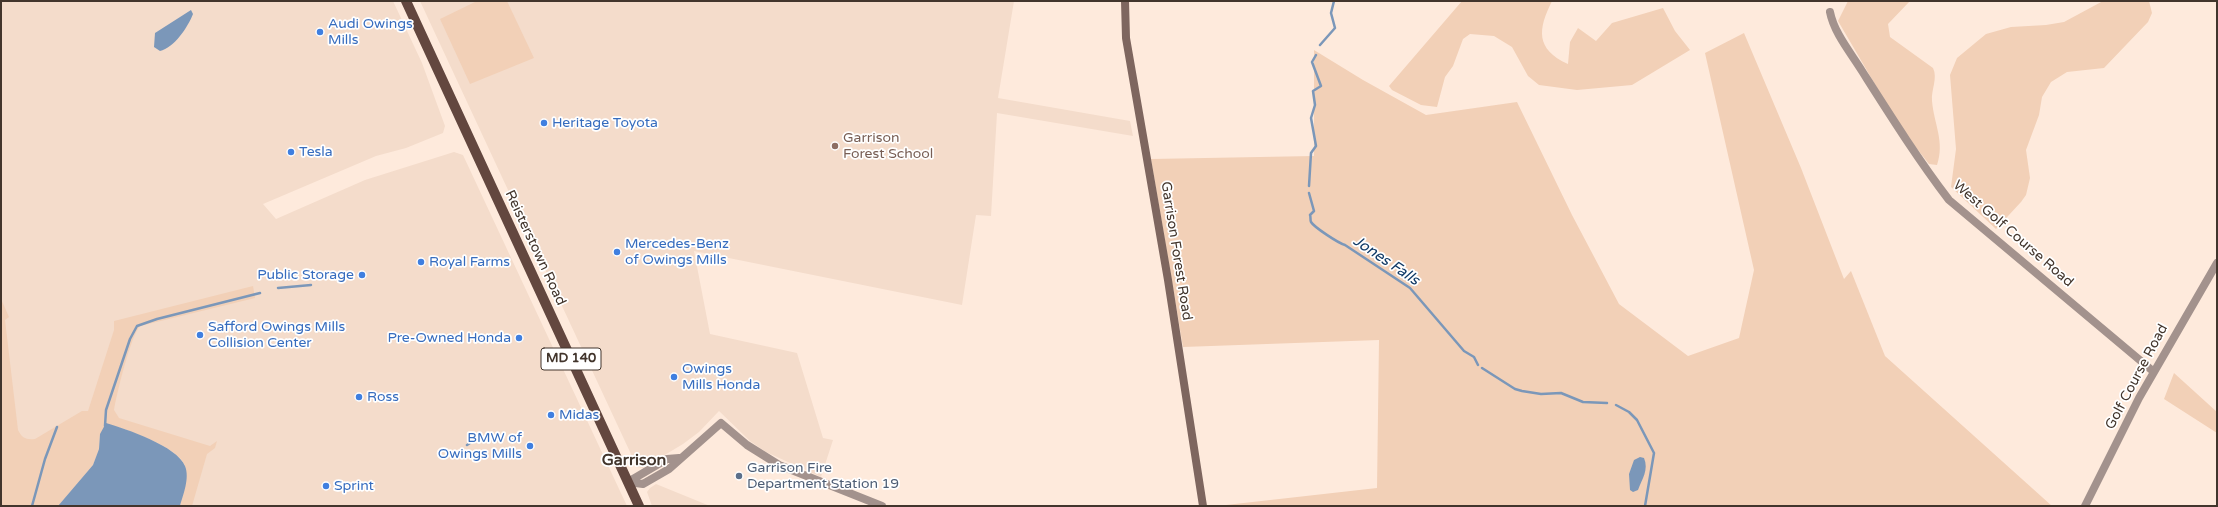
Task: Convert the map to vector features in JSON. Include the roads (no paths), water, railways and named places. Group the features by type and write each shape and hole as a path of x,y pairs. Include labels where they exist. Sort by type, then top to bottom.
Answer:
{"main road":[{"name":"Reisterstown Road","path":"406,1 639,506"},
{"name":"Garrison Forest Road","path":"1125,1 1126,38 1168,280 1203,506"}],"street":[{"name":"West Golf Course Road","path":"1830,12 1832,21 1846,46 1905,140 1926,171 1949,200 2154,372"},
{"name":"Golf Course Road","path":"2085,506 2154,372 2217,263"},
{"path":"628,482 643,484 669,469 678,458 721,423 747,445 779,465 882,506"}],"water":[{"path":"191,10 193,14 184,31 170,46 160,51 154,47 155,33"},
{"path":"106,423 150,439 162,445 180,459 185,466 187,476 186,486 180,506 58,506 93,465 99,449 100,434"},
{"path":"1640,457 1644,458 1646,467 1638,490 1633,492 1630,490 1629,474 1634,460"}],"waterway":[{"name":"Jones Falls","path":"1320,45 1335,28 1331,13 1334,1"},
{"name":"Jones Falls","path":"1309,186 1311,153 1316,146 1311,118 1315,105 1313,91 1321,86 1312,62 1316,55"},
{"name":"Jones Falls","path":"1309,193 1314,211 1310,215 1313,224 1326,235 1345,245 1410,288 1464,351 1474,357 1478,365"},
{"path":"278,288 311,285"},
{"path":"105,426 106,410 130,339 137,326 157,319 260,293"},
{"name":"Jones Falls","path":"1482,368 1515,389 1522,391 1541,394 1561,393 1583,402 1607,403"},
{"name":"Jones Falls","path":"1616,405 1629,412 1637,420 1654,453 1645,506"},
{"path":"32,506 45,459 57,427"}],"place":[{"name":"Audi Owings Mills","path":"320,32"},
{"name":"Heritage Toyota","path":"544,123"},
{"name":"Garrison Forest School","path":"835,146"},
{"name":"Tesla","path":"291,152"},
{"name":"Mercedes-Benz of Owings Mills","path":"617,252"},
{"name":"Royal Farms","path":"421,262"},
{"name":"Public Storage","path":"362,275"},
{"name":"Safford Owings Mills Collision Center","path":"200,335"},
{"name":"Pre-Owned Honda","path":"519,338"},
{"name":"Owings Mills Honda","path":"674,377"},
{"name":"Ross","path":"359,397"},
{"name":"Midas","path":"551,415"},
{"name":"BMW of Owings Mills","path":"530,446"},
{"name":"Garrison Fire Department Station 19","path":"739,476"},
{"name":"Sprint","path":"326,486"}],"district":[{"name":"Garrison","path":"634,461"}]}
